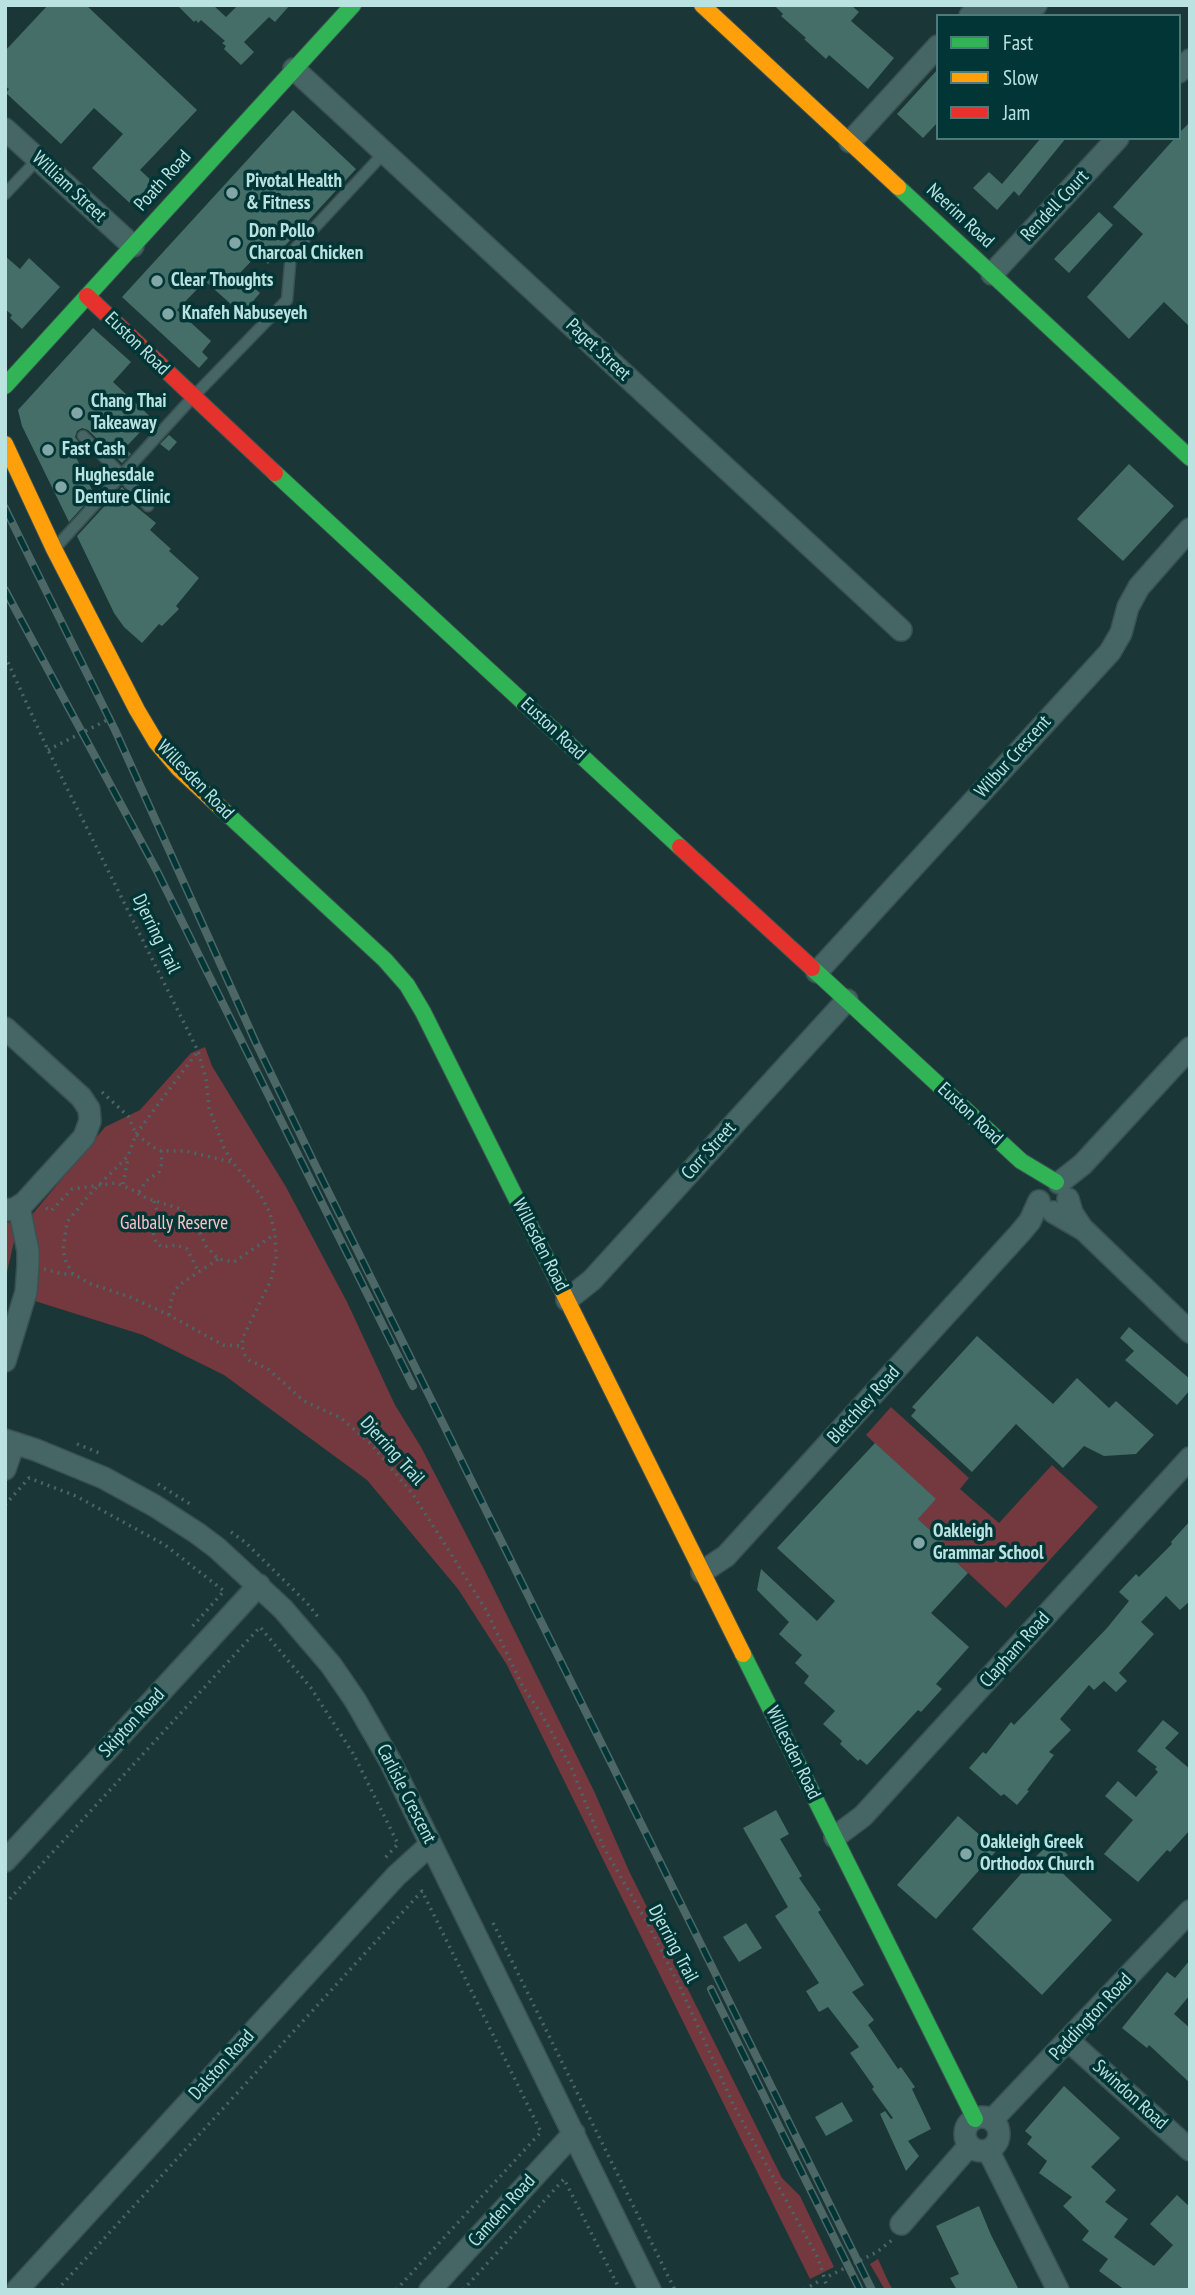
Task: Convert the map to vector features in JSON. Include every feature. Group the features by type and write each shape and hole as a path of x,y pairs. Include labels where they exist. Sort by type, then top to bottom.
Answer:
{"street":[{"name":"Poath Road","path":"5,386 353,5"},
{"path":"976,11 1012,12 1036,5"},
{"name":"Neerim Road","path":"714,9 850,142 1190,458"},
{"path":"850,142 936,48"},
{"name":"Paget Street","path":"294,69 901,630"},
{"name":"William Street","path":"5,129 133,246"},
{"name":"Rendell Court","path":"992,274 1116,140"},
{"name":"Euston Road","path":"87,296 1021,1161 1034,1180 1072,1213 1084,1230 1190,1332"},
{"name":"Willesden Road","path":"5,443 54,549 137,710 156,741 179,769 385,960 407,985 423,1012 835,1837 983,2120"},
{"name":"Wilbur Crescent","path":"817,972 1110,652 1121,633 1128,607 1139,587 1190,529"},
{"name":"Corr Street","path":"567,1300 598,1273 847,1000"},
{"path":"5,1028 81,1097 89,1109 90,1121 88,1130 78,1144 12,1208 28,1251 28,1265 26,1292 5,1361"},
{"name":"Bletchley Road","path":"702,1572 726,1556 1190,1048"},
{"path":"5,1469 10,1442"},
{"name":"Carlisle Crescent","path":"10,1442 82,1469 155,1506 217,1548 259,1585 300,1627 343,1681 384,1750 650,2290"},
{"name":"Clapham Road","path":"835,1837 863,1816 1190,1458"},
{"name":"Skipton Road","path":"5,1861 259,1585"},
{"name":"Dalston Road","path":"17,2290 386,1886 431,1844"},
{"name":"Paddington Road","path":"983,2120 1069,2041 1190,1911"},
{"name":"Swindon Road","path":"1069,2041 1190,2150"},
{"path":"983,2120 965,2130 966,2140 979,2148 1058,2290"},
{"name":"Camden Road","path":"430,2290 574,2133"},
{"path":"901,2224 979,2148"}],"lane":[{"path":"54,549 193,397 287,300 291,253 384,153"},
{"path":"5,194 38,159"},
{"path":"83,436 148,506"}],"path":[{"name":"Djerring Trail","path":"5,656 48,750 198,1051 206,1079 209,1108 232,1162 260,1194 270,1213 275,1234 276,1257 271,1280 245,1332 242,1346 249,1360 268,1369 304,1401 341,1418 371,1444 412,1493 486,1610 523,1687 571,1767 603,1846 671,1968 735,2108 818,2258 828,2290"},
{"path":"48,750 118,714"},
{"path":"123,1185 128,1156 136,1134 198,1051"},
{"path":"96,1085 128,1116 136,1134 161,1151 186,1151 232,1162"},
{"path":"138,1193 146,1181 159,1171 162,1163 161,1151"},
{"path":"128,1156 67,1222 63,1250 66,1262 74,1274 91,1284 130,1297 169,1315 223,1345 242,1346"},
{"path":"41,1204 51,1211 72,1189 123,1185 154,1201 181,1209 198,1225 206,1245 218,1259 234,1262 275,1234"},
{"path":"154,1201 159,1217 152,1228 156,1243 162,1247 176,1245 187,1250 199,1273"},
{"path":"198,1225 219,1231"},
{"path":"169,1315 172,1296 179,1285 218,1259"},
{"path":"35,1267 62,1274 74,1274"},
{"path":"5,1505 29,1478 76,1496 165,1545 224,1591 188,1631"},
{"path":"5,1904 260,1627 311,1688 354,1755 398,1844 379,1864"},
{"path":"57,2290 422,1891 541,2132 396,2290"},
{"path":"463,2290 564,2179 620,2290"},
{"path":"829,2276 877,2252 896,2238 901,2224"},
{"path":"804,2290 819,2281"}],"green space":[{"name":"Galbally Reserve","path":"205,1047 212,1066 286,1187 347,1302 395,1405 421,1447 485,1571 594,1791 629,1871 782,2178 800,2196 834,2267 810,2279 507,1665 458,1589 367,1480 224,1375 143,1335 35,1301 31,1216 105,1127 140,1110 191,1053"},
{"path":"5,1222 18,1224 5,1281"},
{"path":"891,1407 969,1478 960,1489 999,1523 1052,1465 1098,1507 1006,1608 951,1557 955,1553 918,1519 935,1499 866,1435"},
{"path":"878,2259 893,2290 885,2290 870,2264"}],"building":[{"path":"48,5 86,5 197,110 140,170 154,183 133,206 92,168 123,134 94,108 61,144 6,93 9,89 5,86 5,51"},
{"path":"177,5 213,5 226,17 238,5 290,5 275,22 269,17 244,42 254,52 241,65 224,49 226,46 222,43 225,41 201,20 194,22"},
{"path":"774,5 851,5 859,12 851,21 894,58 868,89 829,55 826,59 781,16 783,14"},
{"path":"936,71 936,124 923,138 897,114"},
{"path":"293,110 356,169 268,264 258,254 239,274 260,293 242,314 205,281 177,310 211,341 202,352 208,358 199,368 122,297"},
{"path":"1190,122 1190,327 1164,302 1129,339 1087,297 1143,234 1113,207 1173,140 1181,140 1181,131"},
{"path":"1039,140 1064,140 1019,196 1014,191 997,210 973,188 989,172 1002,184"},
{"path":"1099,212 1113,225 1069,273 1054,259"},
{"path":"5,256 20,269 29,258 60,287 22,329 5,309"},
{"path":"93,328 131,362 113,382 158,424 149,434 143,429 125,448 131,454 122,463 88,430 82,428 77,431 75,437 80,444 69,443 94,494 69,522 22,426 18,410"},
{"path":"169,435 177,442 169,451 160,444"},
{"path":"1129,464 1174,506 1123,561 1077,519"},
{"path":"122,487 131,497 128,500 156,523 150,530 199,578 176,606 179,609 162,626 159,624 142,643 124,627 114,613 77,536"},
{"path":"1129,1327 1190,1379 1190,1390 1177,1405 1125,1360 1134,1351 1120,1338"},
{"path":"977,1336 1053,1404 1077,1378 1109,1408 1116,1401 1154,1435 1136,1454 1104,1456 1084,1446 1063,1468 1016,1424 972,1472 911,1416 916,1410 912,1407"},
{"path":"875,1443 936,1499 918,1519 955,1553 951,1557 968,1573 931,1613 969,1647 936,1684 942,1689 921,1712 918,1710 867,1765 860,1759 858,1761 840,1744 842,1741 823,1724 835,1711 804,1683 809,1676 795,1663 802,1655 779,1634 789,1622 757,1590 761,1569 817,1621 835,1601 777,1548"},
{"path":"1190,1521 1190,1601 1180,1610 1166,1596 1141,1622 1154,1634 1119,1673 1127,1681 1116,1692 1104,1681 1094,1690 1089,1685 1060,1719 1071,1730 1049,1752 1054,1755 1027,1790 1029,1791 1017,1805 1004,1794 1001,1796 969,1768 983,1752 986,1754 1011,1722 1014,1725 1107,1628 1129,1601 1119,1592 1136,1574 1139,1577 1172,1544"},
{"path":"1163,1720 1179,1733 1165,1748 1190,1769 1190,1830 1170,1852 1167,1850 1138,1882 1104,1854 1133,1820 1105,1796 1118,1781 1136,1797 1158,1772 1155,1769 1157,1767 1137,1751"},
{"path":"776,1810 789,1834 780,1839 802,1876 799,1878 821,1910 818,1912 864,1985 852,1992 874,2020 868,2025 898,2069 901,2067 915,2087 912,2089 931,2129 908,2141 919,2156 906,2171 880,2114 885,2111 893,2118 850,2053 859,2047 828,2007 819,2012 806,1991 819,1983 775,1916 788,1907 743,1828"},
{"path":"958,1816 997,1850 936,1919 897,1885"},
{"path":"1053,1840 1068,1855 1056,1867 1112,1920 1042,1995 972,1929 1026,1866"},
{"path":"746,1923 762,1948 739,1962 723,1937"},
{"path":"1190,1960 1190,1995 1174,2014 1190,2028 1190,2083 1149,2045 1147,2048 1122,2028 1167,1972 1175,1978"},
{"path":"1064,2086 1120,2138 1091,2167 1116,2190 1105,2202 1128,2219 1114,2237 1154,2266 1173,2245 1150,2224 1177,2195 1190,2207 1190,2290 1125,2290 1099,2271 1108,2259 1082,2240 1089,2231 1063,2206 1072,2197 1039,2173 1047,2161 1027,2144 1032,2137 1025,2131"},
{"path":"842,2102 853,2121 826,2136 815,2117"},
{"path":"979,2206 1019,2290 957,2290 950,2278 959,2274 936,2226"}],"railway":[{"path":"5,508 115,730 256,1043 321,1177 872,2290"},
{"path":"5,590 157,871 413,1386"},
{"path":"711,1989 860,2290"}],"traffic: fast":[{"path":"5,386 353,5"},
{"path":"898,187 1190,458"},
{"path":"275,473 680,847"},
{"path":"223,810 385,960 407,985 561,1288"},
{"path":"812,968 1021,1161 1056,1182"},
{"path":"743,1654 975,2119"}],"traffic: slow":[{"path":"702,5 898,187"},
{"path":"5,444 54,549 156,742 179,769 223,810"},
{"path":"561,1288 743,1654"}],"traffic: jam":[{"path":"87,296 275,473"},
{"path":"680,847 812,968"}],"place":[{"name":"Pivotal Health & Fitness","path":"232,193"},
{"name":"Don Pollo Charcoal Chicken","path":"235,243"},
{"name":"Clear Thoughts","path":"157,281"},
{"name":"Knafeh Nabuseyeh","path":"168,314"},
{"name":"Chang Thai Takeaway","path":"77,413"},
{"name":"Fast Cash","path":"48,450"},
{"name":"Hughesdale Denture Clinic","path":"61,487"},
{"name":"Oakleigh Grammar School","path":"919,1543"},
{"name":"Oakleigh Greek Orthodox Church","path":"966,1854"}]}
